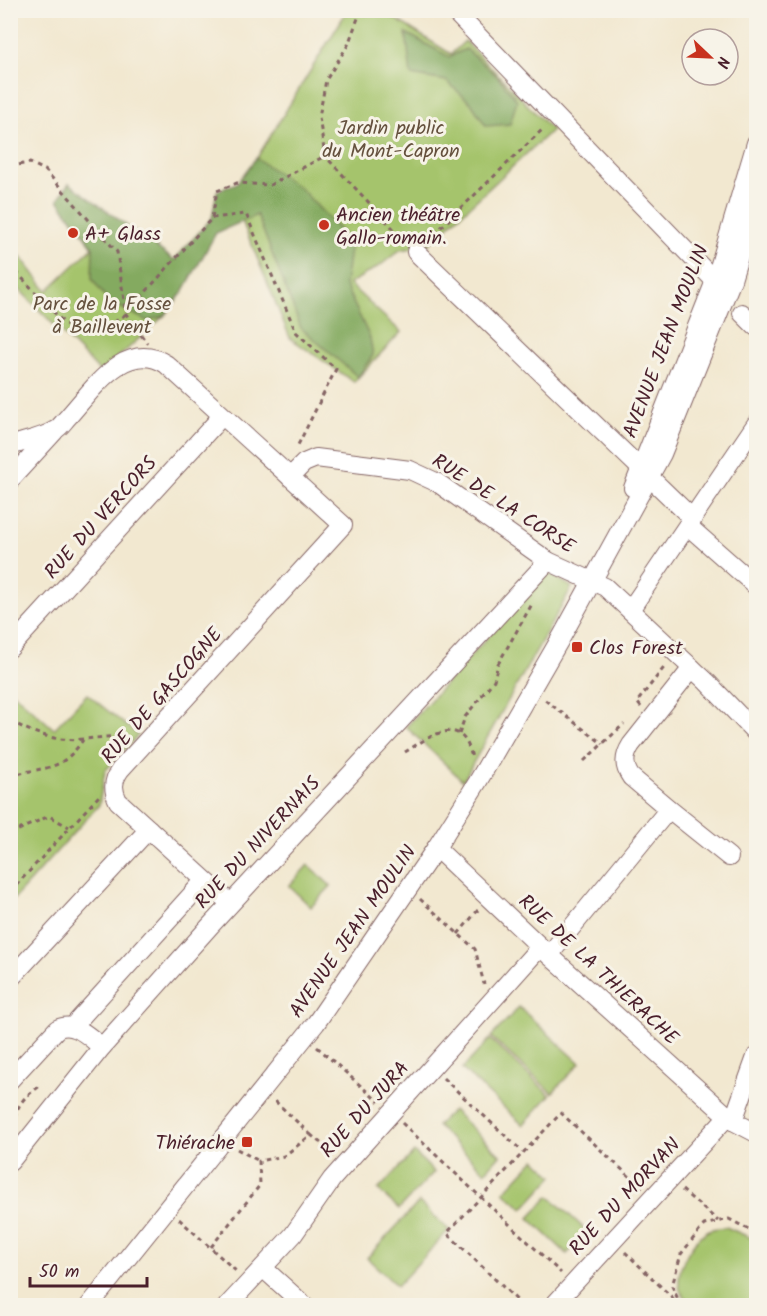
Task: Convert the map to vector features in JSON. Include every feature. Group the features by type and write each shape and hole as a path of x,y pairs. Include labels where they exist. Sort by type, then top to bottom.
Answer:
{"street":[{"path":"453,10 714,281"},
{"name":"AVENUE JEAN MOULIN","path":"89,1305 263,1090 340,990 436,848 531,690 592,581 645,473 714,281 756,143"},
{"name":"AVENUE JEAN MOULIN","path":"645,473 668,439 729,286 756,200"},
{"path":"416,252 645,473 690,523 756,586"},
{"path":"742,313 756,327"},
{"path":"10,480 102,380 118,365 132,358 160,361 290,477 304,463"},
{"name":"RUE DU VERCORS","path":"10,648 222,416"},
{"path":"630,610 756,424"},
{"path":"10,446 56,430"},
{"name":"RUE DE LA CORSE","path":"304,463 323,458 420,473 450,491 548,561 605,587 692,668 756,733"},
{"name":"RUE DE GASCOGNE","path":"114,788 117,774 343,525 290,477"},
{"name":"RUE DU NIVERNAIS","path":"10,1162 102,1047 230,903 548,561"},
{"path":"692,668 627,751 625,764 631,777 729,857"},
{"path":"114,788 118,801 230,903"},
{"name":"RUE DU JURA","path":"227,1305 293,1235 322,1190 490,1003 544,951 669,808"},
{"path":"10,979 148,829"},
{"name":"RUE DE LA THIERACHE","path":"436,848 544,951 730,1119 756,1133"},
{"path":"73,1026 204,880"},
{"path":"10,1080 62,1026 73,1026 102,1047"},
{"path":"730,1119 756,1057"},
{"name":"RUE DU MORVAN","path":"553,1305 670,1179 730,1119"},
{"path":"263,1268 305,1305"}],"path":[{"path":"361,10 348,45 326,80 319,117 325,156 416,252 556,117"},
{"path":"10,266 65,324 98,334 126,314 212,218 217,191 237,183 270,185 325,156"},
{"path":"10,166 30,163 45,170 117,252 126,314 160,361"},
{"path":"212,218 246,214 296,332 336,369 297,448 304,463"},
{"path":"459,734 465,717 494,681 498,664 537,596"},
{"path":"653,717 637,702 676,653"},
{"path":"531,690 603,744"},
{"path":"10,722 32,733 52,739 82,740 108,735 127,737 142,746"},
{"path":"584,761 626,723"},
{"path":"405,752 436,733 444,731 459,734 468,743 477,783"},
{"path":"10,776 58,765 72,755 82,740"},
{"name":"RUE DE GASCOGNE","path":"10,891 93,800 114,788"},
{"path":"10,834 50,816 69,827"},
{"path":"409,889 475,949 490,1003"},
{"path":"458,934 489,898"},
{"path":"305,1037 391,1113 573,1284"},
{"path":"432,1067 524,1152"},
{"path":"15,1118 17,1106 40,1086"},
{"path":"263,1090 346,1164"},
{"path":"523,1305 447,1233 561,1113 652,1198"},
{"path":"222,1140 259,1161 284,1156 311,1135"},
{"path":"211,1247 260,1185 259,1161"},
{"path":"670,1179 718,1222"},
{"path":"167,1208 249,1283"},
{"path":"680,1305 672,1286 681,1254 704,1225 729,1219 756,1233"},
{"path":"613,1241 680,1305"}],"green space":[{"name":"Jardin public du Mont-Capron","path":"347,11 383,11 451,54 465,41 552,130 427,246 400,250 381,265 349,284 401,332 354,382 290,338 240,216 258,156"},
{"path":"406,33 449,57 466,49 498,77 517,100 510,124 486,126 471,103 446,81 411,75"},
{"path":"256,158 301,189 351,242 345,285 370,338 373,355 358,377 301,328 257,215 216,233 183,292 164,316 147,321 108,301 92,279 93,247 58,200 69,183 174,260 212,218 217,191 237,183"},
{"name":"Parc de la Fosse à Baillevent","path":"10,243 47,291 93,247 164,316 101,373 11,281"},
{"path":"547,572 572,587 463,781 406,727"},
{"path":"10,690 54,729 87,694 138,735 105,771 99,805 11,902"},
{"path":"308,865 331,886 311,907 289,886"},
{"path":"519,1007 580,1063 552,1093 491,1037"},
{"path":"490,1039 550,1095 523,1125 462,1069"},
{"path":"453,1110 500,1155 485,1172 437,1126"},
{"path":"414,1152 434,1172 399,1209 378,1190"},
{"path":"535,1159 553,1176 523,1209 504,1192"},
{"path":"549,1196 588,1232 567,1254 529,1218"},
{"path":"419,1202 449,1230 397,1286 367,1258"},
{"path":"726,1227 756,1240 756,1305 692,1305 680,1290 682,1264 692,1246 705,1233 712,1229"}],"place":[{"name":"Ancien théâtre Gallo-romain.","path":"324,225"},
{"name":"A+ Glass","path":"73,233"},
{"name":"Clos Forest","path":"577,647"},
{"name":"Thiérache","path":"247,1142"}]}
